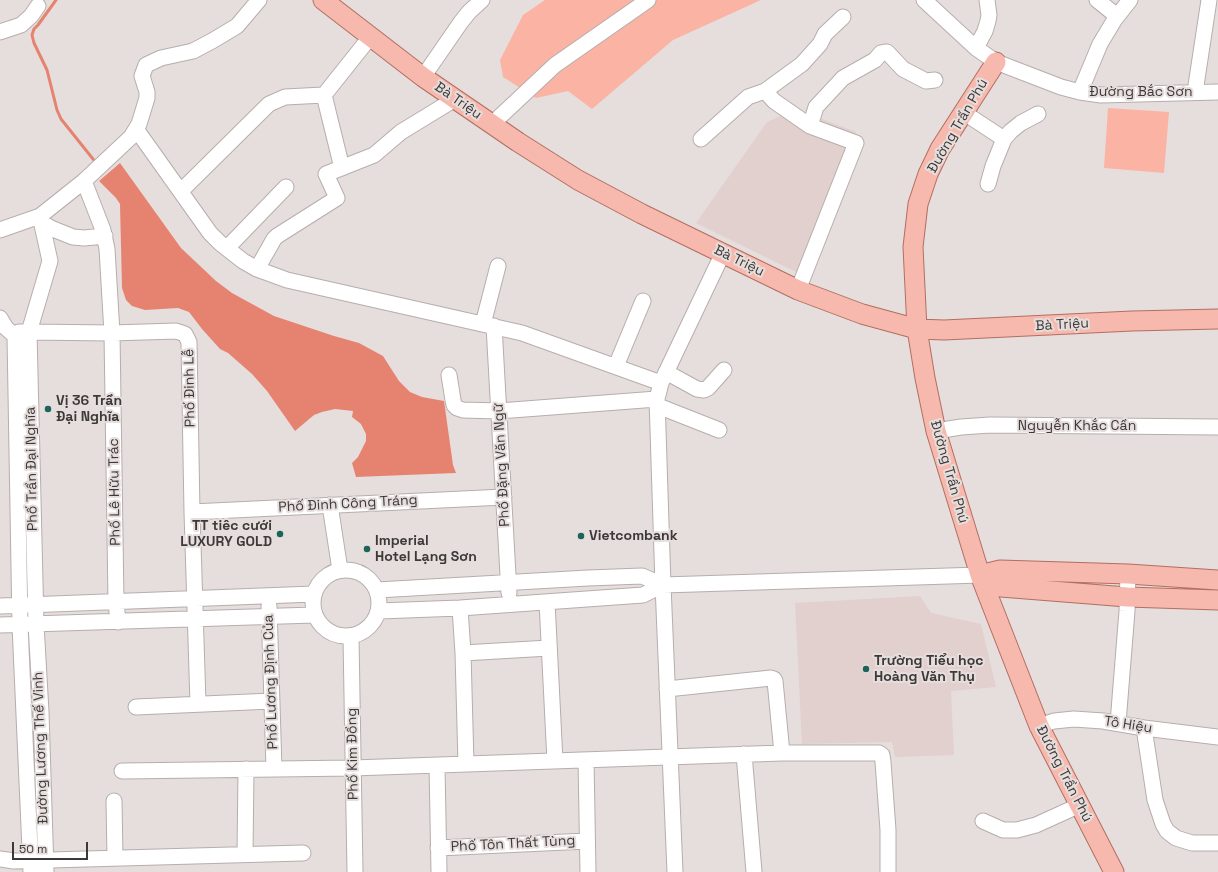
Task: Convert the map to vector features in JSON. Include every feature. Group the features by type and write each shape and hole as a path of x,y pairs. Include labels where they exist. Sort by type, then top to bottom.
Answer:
{"main road":[{"name":"Bà Triệu","path":"323,0 454,99 578,180 642,214 798,290 862,314 917,329 944,330 1132,321 1218,319"},
{"name":"Đường Trần Phú","path":"996,62 940,149 928,174 918,204 913,247 917,329 936,431 980,575 1039,726 1114,872"},
{"path":"980,575 1000,570 1128,574 1218,580"},
{"path":"980,575 1001,587 1128,596 1218,600"}],"street":[{"path":"0,230 41,219 127,141 139,124 147,98 147,92 142,76 146,65 160,58 193,52 237,26 259,0"},
{"path":"423,77 461,22 482,0"},
{"path":"492,124 555,65 648,0"},
{"name":"Đường Bắc Sơn","path":"924,0 976,48 996,62 1061,87 1101,95 1218,92"},
{"path":"976,48 985,31 988,21 989,15 987,0"},
{"path":"1097,0 1117,16"},
{"path":"1080,92 1100,44 1117,16 1130,0"},
{"path":"1195,92 1209,0"},
{"path":"0,32 21,25 31,16 38,6"},
{"path":"701,139 748,97 765,91 802,64 820,44 825,34 842,17"},
{"path":"181,191 269,104 285,97 324,95 370,36"},
{"path":"810,126 816,108 843,78 875,60 881,53 887,52 903,69 926,81 935,80"},
{"path":"765,91 774,101 810,126 856,143 798,290"},
{"path":"324,95 342,168"},
{"path":"257,269 277,236 337,198 326,174 374,155 401,132 454,99"},
{"path":"963,112 1004,140"},
{"path":"988,184 993,166 1004,140 1010,131 1038,114"},
{"path":"136,129 210,233 243,261 257,269 287,280 458,320 489,325 522,333 616,366 664,377 704,390 708,388 724,370"},
{"name":"Phố Lê Hữu Trác","path":"88,177 105,236 107,249 112,334 116,602 118,622"},
{"path":"227,248 286,187"},
{"path":"41,219 58,231 73,237 84,238 105,236"},
{"path":"0,318 6,328 22,334 50,261 41,219"},
{"path":"675,872 657,402 664,377 723,253"},
{"name":"Phố Đặng Văn Ngữ","path":"498,266 489,325 499,411 510,604"},
{"path":"616,366 643,301"},
{"name":"Phố Đinh Lễ","path":"22,334 112,334 176,331 186,334 189,342 192,512 198,704"},
{"name":"Phố Trần Đại Nghĩa","path":"22,334 36,624"},
{"name":"Phố Trần Đại Nghĩa","path":"20,625 22,334"},
{"path":"449,375 452,400 457,408 463,410 499,411 657,402 719,430"},
{"name":"Nguyễn Khắc Cần","path":"936,431 961,427 990,425 1218,427"},
{"name":"Phố Đinh Công Tráng","path":"192,512 504,497"},
{"path":"330,505 340,570"},
{"path":"340,570 351,570 362,574 371,580 377,590 380,600 379,611 369,628 361,634 352,637 338,636 325,630 314,615 314,594 318,585 331,573 340,570"},
{"path":"1118,723 1127,611 1128,574"},
{"path":"379,611 460,608 643,595 663,585 980,575"},
{"path":"377,590 642,576 663,585"},
{"path":"588,578 589,598"},
{"path":"0,606 314,594"},
{"name":"Phố Lương Định Của","path":"268,595 274,769"},
{"path":"547,602 555,761"},
{"path":"460,608 463,653 466,764"},
{"path":"0,625 118,622 269,615 314,615"},
{"name":"Đường Lương Thế Vinh","path":"36,624 41,712 38,866"},
{"name":"Đường Lương Thế Vinh","path":"20,625 25,713 38,866"},
{"name":"Phố Kim Đồng","path":"352,637 355,872"},
{"path":"463,653 549,648"},
{"path":"667,689 771,678 774,679 782,753"},
{"path":"136,707 272,701"},
{"path":"25,713 41,712"},
{"name":"Tô Hiệu","path":"1039,726 1054,721 1074,719 1102,721 1144,728 1218,736"},
{"path":"1144,728 1155,800 1162,824 1167,831 1176,838 1192,843 1218,843"},
{"path":"122,771 353,768 744,754 879,753 883,758 888,830 888,872"},
{"path":"744,754 754,872"},
{"path":"586,760 588,872"},
{"path":"437,766 439,872"},
{"path":"244,854 246,769"},
{"path":"114,801 114,858"},
{"path":"983,821 1003,830 1017,830 1036,825 1080,805"},
{"name":"Phố Tôn Thất Tùng","path":"438,848 588,841"},
{"path":"0,858 38,866 114,858 303,853"}],"shaded area":[{"path":"545,0 761,0 673,40 592,109 568,91 536,98 503,77 500,60 523,15"},
{"path":"1108,108 1169,112 1164,173 1104,168"},
{"path":"796,109 856,132 798,273 696,223 767,122"},
{"path":"120,163 181,248 216,281 232,293 274,316 359,343 383,356 399,381 410,392 422,397 444,401 453,465 456,473 356,477 352,463 358,457 366,441 366,434 361,424 352,417 353,411 335,409 322,412 314,415 295,431 267,391 252,374 228,353 220,349 189,312 178,308 145,310 132,306 126,300 122,288 120,204 99,181"},
{"path":"920,596 931,613 981,624 996,687 951,691 954,755 895,757 892,742 802,744 795,603"}],"waterway":[{"path":"56,0 34,29 32,35 34,43 47,70 57,110 61,119 97,164"}],"place":[{"name":"Vị 36 Trần Đại Nghĩa","path":"48,409"},
{"name":"TT tiêc cưới LUXURY GOLD","path":"280,534"},
{"name":"Vietcombank","path":"581,536"},
{"name":"Imperial Hotel Lạng Sơn","path":"367,549"},
{"name":"Trường Tiểu học Hoàng Văn Thụ","path":"866,669"}]}
